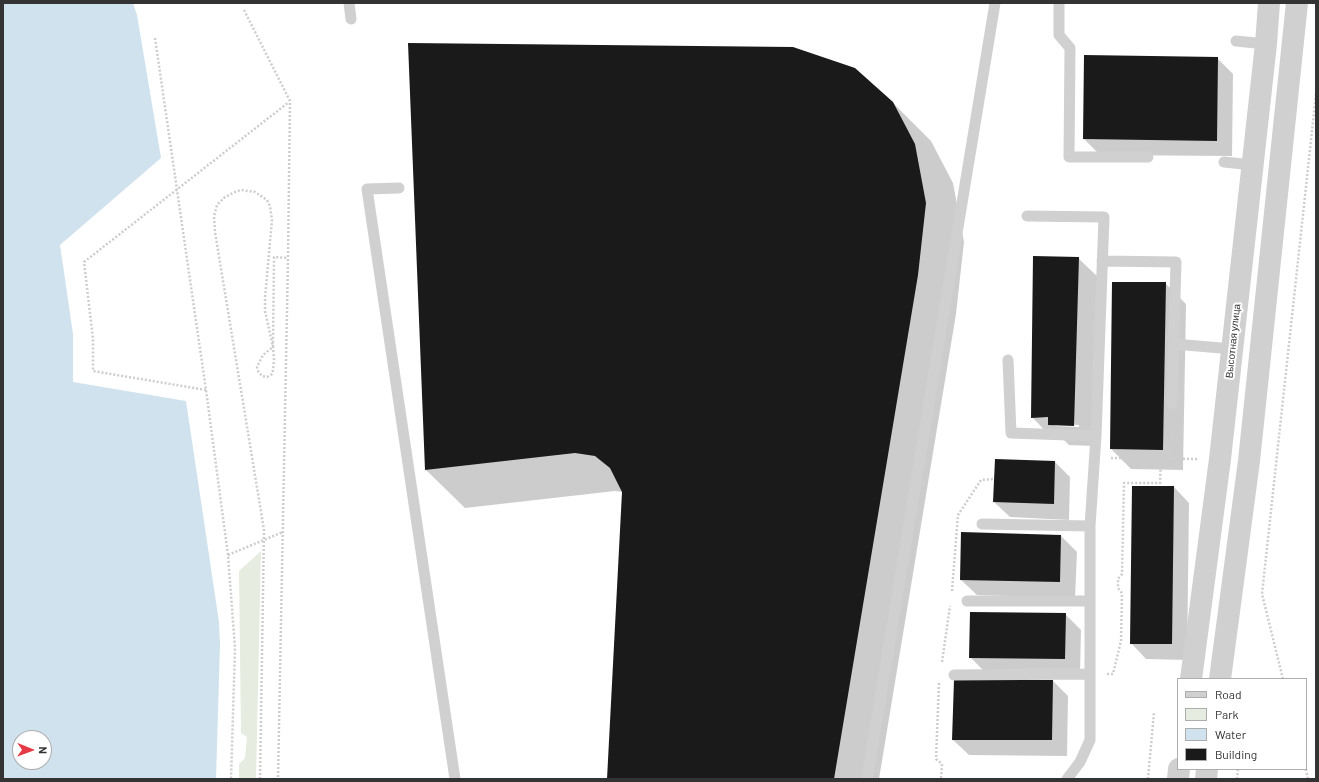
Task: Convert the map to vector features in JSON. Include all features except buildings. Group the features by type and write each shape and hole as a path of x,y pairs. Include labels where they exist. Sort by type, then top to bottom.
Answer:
{"street":[{"name":"Высотная улица","path":"1191,678 1233,349 1266,44 1269,3"},
{"path":"1220,678 1249,461 1297,3"}],"lane":[{"path":"349,3 351,19"},
{"path":"867,779 995,3"},
{"path":"1059,3 1059,35 1070,48 1069,157 1148,157"},
{"path":"1236,41 1266,44"},
{"path":"1224,162 1253,165"},
{"path":"399,188 367,189 456,779"},
{"path":"1027,216 1104,217 1096,436 1090,526 1090,740 1080,762 1067,779"},
{"path":"1102,261 1176,262 1172,403"},
{"path":"1174,344 1233,349"},
{"path":"1008,360 1011,434 1096,436"},
{"path":"982,524 1090,526"},
{"path":"967,601 1090,601"},
{"path":"954,675 1090,674"}],"path":[{"path":"244,10 290,101 278,779"},
{"path":"155,38 206,390 228,555 235,648 231,779"},
{"path":"1283,678 1262,594 1316,94"},
{"path":"206,390 93,371 93,339 84,262 290,101"},
{"path":"260,779 264,539 215,232 214,216 217,205 224,197 235,192 247,190 259,194 267,200 272,213 265,311 273,347"},
{"path":"273,347 263,355 257,366 258,371 262,376 266,377 272,374 274,370 274,258 288,258"},
{"path":"1170,459 1172,403"},
{"path":"1095,458 1220,459"},
{"path":"1090,674 1113,674 1121,641 1122,593 1118,588 1118,579 1122,574 1124,483 1160,483 1161,459"},
{"path":"951,598 958,516 981,480 994,479"},
{"path":"228,555 283,532"},
{"path":"941,666 950,606"},
{"path":"939,682 936,759 942,764 941,779"},
{"path":"1148,779 1154,712"}],"green space":[{"path":"261,551 256,779 239,779 239,764 245,758 247,737 241,733 239,571"}],"water":[{"path":"3,3 133,3 137,15 161,158 60,245 73,334 73,382 186,401 219,622 220,644 216,779 3,779"}]}
